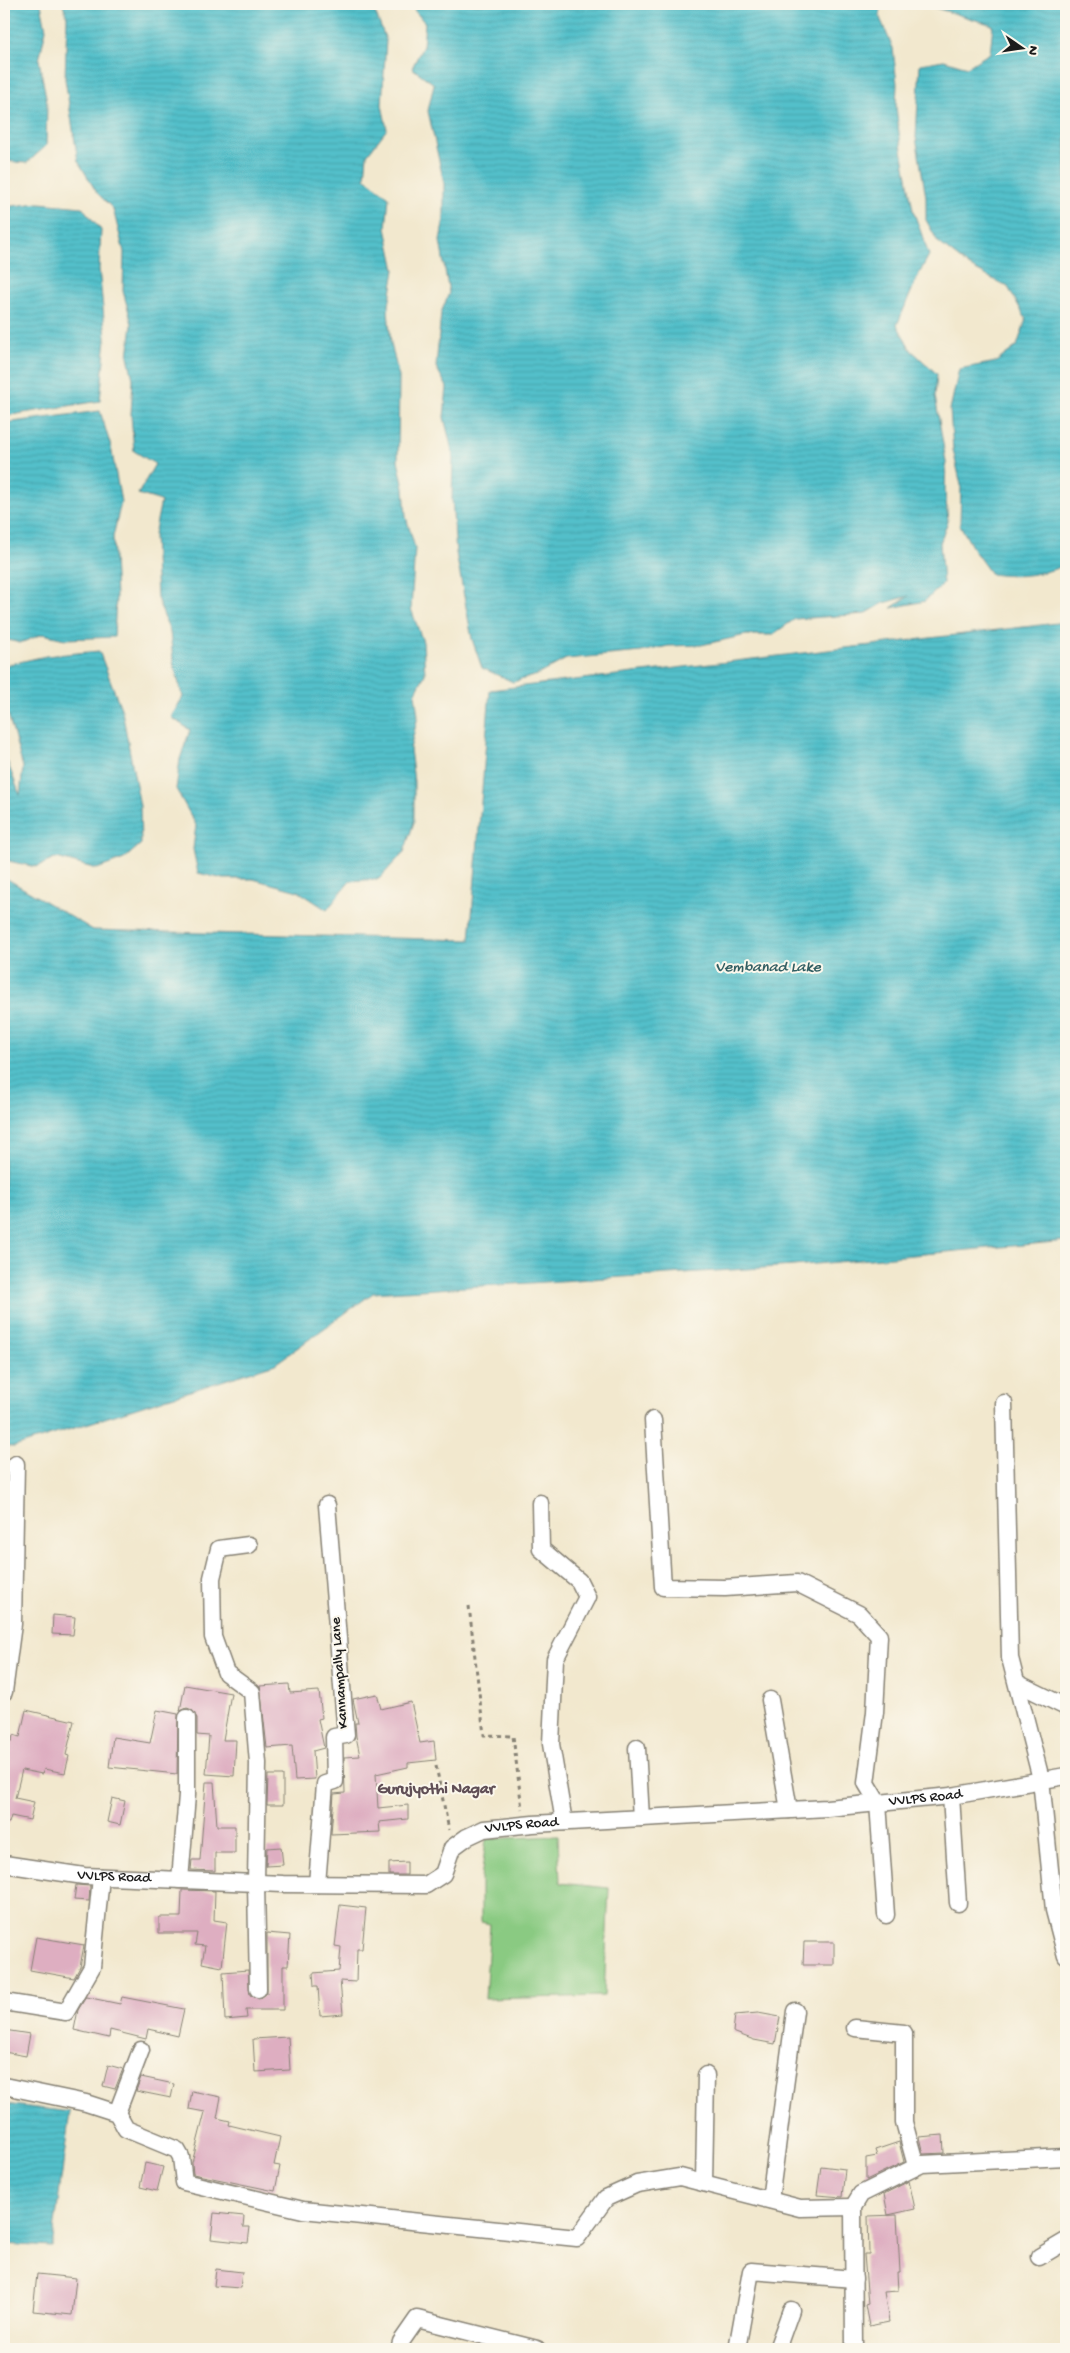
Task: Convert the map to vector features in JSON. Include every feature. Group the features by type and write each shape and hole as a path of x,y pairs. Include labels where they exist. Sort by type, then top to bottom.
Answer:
{"street":[{"path":"1004,1403 1010,1658 1041,1779 1054,1910 1066,1956"},
{"path":"654,1420 663,1587 725,1588 798,1583 859,1614 879,1636 875,1712 866,1783 878,1803 886,1915"},
{"path":"4,1692 14,1624 16,1464"},
{"path":"540,1503 541,1549 579,1581 587,1597 555,1659 552,1744 564,1822"},
{"name":"Kannampally Lane","path":"317,1884 325,1784 335,1781 334,1737 346,1735 327,1505"},
{"path":"249,1545 219,1549 212,1578 213,1637 226,1673 252,1692 258,1763 256,1883 258,1989"},
{"path":"1017,1683 1066,1707"},
{"path":"770,1700 788,1810"},
{"path":"180,1880 188,1795 187,1718"},
{"path":"637,1748 641,1818"},
{"name":"VVLPS Road","path":"4,1864 101,1877 256,1883 426,1886 443,1874 452,1848 467,1837 484,1829 524,1824 788,1810 878,1803 952,1796 1066,1776"},
{"path":"952,1796 958,1903"},
{"path":"4,2002 66,2012 92,1967 101,1877"},
{"path":"770,2200 794,2011"},
{"path":"855,2028 904,2033 904,2122 916,2166"},
{"path":"117,2113 141,2050"},
{"path":"704,2183 706,2075"},
{"path":"4,2086 86,2103 117,2113 126,2130 176,2150 181,2157 184,2182 304,2210 577,2238 606,2198 637,2184 680,2177 800,2208 853,2207"},
{"path":"854,2349 853,2207 861,2194 922,2164 1066,2157"},
{"path":"1039,2257 1066,2241"},
{"path":"737,2349 751,2270 854,2280"},
{"path":"777,2349 791,2310"},
{"path":"400,2349 401,2342 417,2319 537,2349"}],"path":[{"path":"469,1606 484,1736 513,1736 524,1824"},
{"path":"436,1766 452,1848"}],"green space":[{"path":"558,1836 560,1883 609,1888 604,1996 485,1999 490,1924 481,1922 481,1879 486,1839"}],"water":[{"path":"4,4 41,4 46,29 39,60 47,103 46,146 27,163 4,161"},
{"path":"63,4 376,4 375,12 386,40 382,105 387,129 367,155 365,178 389,197 386,228 395,270 388,311 391,344 399,377 398,460 404,488 406,517 415,548 411,609 423,642 425,674 415,694 418,716 410,749 414,782 414,822 404,852 379,879 350,881 327,910 298,891 253,879 224,879 198,873 193,849 196,825 176,789 180,759 190,730 171,717 183,697 174,667 170,632 157,598 154,535 161,501 138,494 155,464 134,451 131,415 133,379 128,356 132,324 123,291 124,252 113,209 97,193 78,161 65,79 67,17"},
{"path":"409,4 880,4 880,18 893,48 899,133 913,210 929,255 897,325 911,350 937,374 935,396 946,462 945,491 948,521 940,543 943,584 925,601 891,608 909,596 884,603 865,614 795,619 772,635 746,635 701,645 668,646 641,652 566,659 537,675 513,682 482,668 472,639 456,553 452,499 453,455 444,417 447,387 436,367 441,313 449,293 440,241 444,218 444,183 428,111 434,84 412,68 423,46 425,23"},
{"path":"928,4 1066,4 1066,565 1038,573 1020,576 991,574 975,552 960,525 961,485 953,450 950,410 959,369 996,362 1017,346 1026,319 1008,287 970,267 938,242 926,220 926,197 916,137 920,64 944,60 967,67 990,53 993,25 929,6"},
{"path":"39,203 82,207 101,230 99,269 106,338 100,401 4,416 4,207"},
{"path":"100,411 111,447 121,502 113,537 116,597 114,637 65,639 43,634 20,643 4,639 4,423"},
{"name":"Vembanad Lake","path":"1066,622 1066,1241 793,1266 373,1293 275,1364 14,1447 4,1446 4,877 93,930 470,940 490,690"},
{"path":"99,651 122,711 140,806 141,844 124,859 97,869 57,858 36,867 4,860 4,753 20,795 23,767 4,700 6,665 46,656"},
{"path":"4,2104 70,2112 52,2247 4,2244"}],"building":[{"path":"53,1615 75,1617 73,1635 52,1634"},
{"path":"289,1684 290,1693 319,1691 322,1718 318,1719 324,1748 313,1751 315,1779 295,1780 292,1746 267,1748 260,1686"},
{"path":"185,1685 231,1693 223,1740 236,1740 234,1776 206,1774 209,1736 197,1735 197,1718 192,1710 187,1708 180,1711"},
{"path":"377,1694 381,1709 411,1702 420,1743 434,1741 436,1760 408,1763 408,1767 376,1774 378,1808 408,1805 408,1819 379,1822 380,1832 331,1834 334,1794 345,1793 344,1757 360,1756 355,1723 358,1723 353,1699"},
{"path":"26,1710 74,1721 66,1755 69,1756 65,1773 44,1769 42,1774 22,1770 15,1798 34,1802 30,1820 11,1816 9,1823 4,1822 4,1751 6,1740 12,1741 13,1735 20,1737"},
{"path":"157,1710 178,1714 177,1774 109,1767 113,1737 150,1743"},
{"path":"268,1775 283,1775 283,1805 267,1805"},
{"path":"206,1782 214,1782 217,1826 235,1826 235,1853 215,1853 215,1871 191,1870 192,1860 200,1860"},
{"path":"112,1798 125,1801 120,1825 107,1822"},
{"path":"281,1847 283,1865 266,1866 267,1848"},
{"path":"407,1862 407,1875 389,1875 389,1863"},
{"path":"76,1885 90,1886 89,1901 74,1900"},
{"path":"182,1890 215,1891 214,1920 227,1922 222,1967 202,1963 205,1946 195,1945 197,1933 159,1933 159,1917 181,1917"},
{"path":"340,1905 366,1908 362,1949 357,1949 356,1982 340,1981 343,2014 320,2016 318,1986 314,1986 313,1973 339,1971 341,1947 335,1946"},
{"path":"267,1933 290,1935 288,1966 283,1966 283,2010 246,2010 247,2018 225,2020 223,1972 248,1970 250,1995 259,1999 267,1993"},
{"path":"36,1937 84,1945 80,1967 74,1978 30,1970"},
{"path":"804,1942 834,1942 834,1965 803,1965"},
{"path":"86,1997 120,2004 122,1997 184,2009 178,2036 148,2029 146,2039 110,2030 109,2038 74,2030 78,2010"},
{"path":"758,2013 780,2017 775,2044 754,2040 733,2032 735,2015"},
{"path":"4,2030 30,2034 26,2056 4,2052"},
{"path":"288,2037 290,2070 255,2072 253,2039"},
{"path":"108,2065 123,2069 115,2089 103,2086"},
{"path":"141,2077 174,2084 171,2098 136,2091"},
{"path":"192,2091 221,2097 217,2118 230,2121 229,2125 280,2137 274,2165 280,2166 275,2191 193,2174 192,2163 205,2112 189,2109"},
{"path":"943,2135 944,2153 923,2154 919,2137"},
{"path":"899,2142 904,2162 866,2180 866,2158 877,2156 875,2150"},
{"path":"145,2163 163,2167 157,2191 140,2187"},
{"path":"821,2166 845,2169 842,2197 817,2195"},
{"path":"909,2181 915,2209 888,2215 884,2194"},
{"path":"214,2213 244,2216 243,2227 250,2227 248,2243 211,2239"},
{"path":"897,2215 900,2272 897,2272 898,2291 884,2292 889,2322 869,2326 865,2305 868,2304 864,2254 869,2254 868,2216"},
{"path":"216,2269 242,2272 240,2288 214,2286"},
{"path":"37,2274 76,2278 72,2315 33,2311"}],"district":[{"name":"Gurujyothi Nagar","path":"436,1790"}]}
